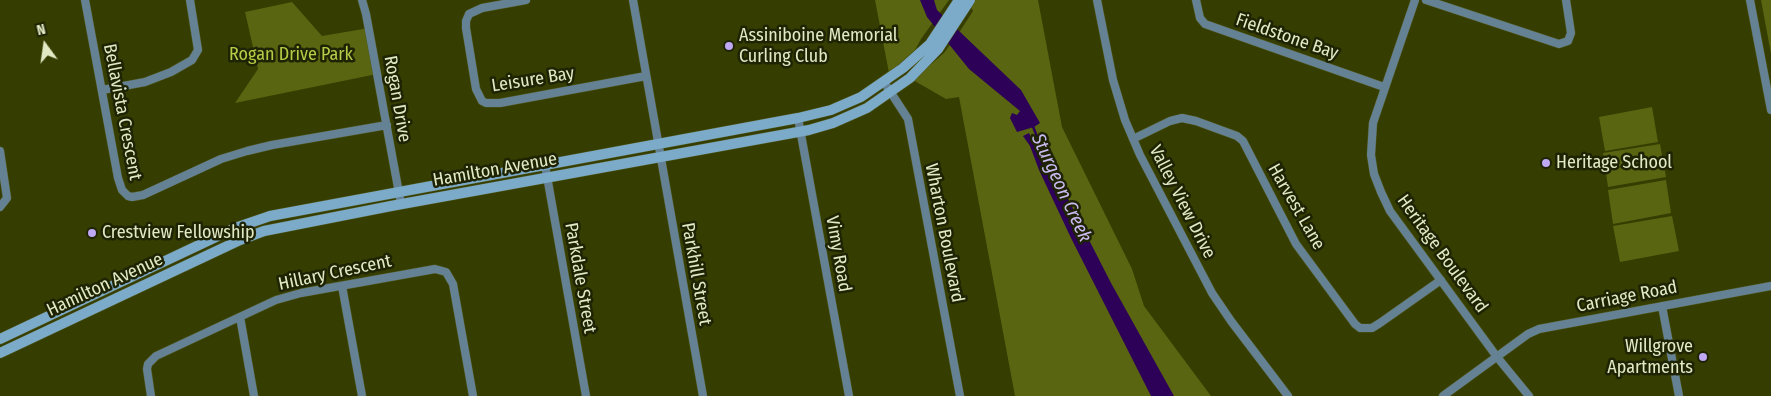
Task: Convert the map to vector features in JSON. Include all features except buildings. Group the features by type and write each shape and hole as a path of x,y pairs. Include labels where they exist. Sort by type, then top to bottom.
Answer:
{"street":[{"name":"Bellavista Crescent","path":"85,0 120,186 124,193 132,197 143,196 205,166 247,150 272,144 387,125"},
{"path":"102,90 151,80 171,72 192,60 198,50 190,0"},
{"name":"Rogan Drive","path":"362,0 401,204"},
{"name":"Leisure Bay","path":"526,0 482,8 470,14 466,21 476,89 482,101 486,103 500,103 646,76"},
{"name":"Parkhill Street","path":"633,0 703,396"},
{"name":"Valley View Drive","path":"1097,0 1113,80 1125,120 1133,138 1209,287 1231,321 1288,396"},
{"name":"Fieldstone Bay","path":"1196,0 1200,18 1206,24 1384,87"},
{"name":"Heritage Boulevard","path":"1415,0 1373,123 1371,155 1374,174 1390,212 1529,396"},
{"path":"1426,0 1559,44 1568,41 1571,33 1566,0"},
{"path":"1750,0 1771,110"},
{"name":"Hamilton Avenue","path":"0,353 252,235 284,226 801,132 847,117 867,108 910,78 963,3"},
{"name":"Hamilton Avenue","path":"0,339 246,223 282,213 798,118 839,107 861,97 934,46"},
{"name":"Wharton Boulevard","path":"884,82 908,119 960,396"},
{"name":"Vimy Road","path":"798,118 849,396"},
{"name":"Harvest Lane","path":"1133,138 1170,121 1182,118 1196,121 1237,136 1243,142 1296,244 1355,324 1360,328 1372,328 1441,280"},
{"path":"0,151 7,198 0,207"},
{"name":"Parkdale Street","path":"544,165 586,396"},
{"name":"Hillary Crescent","path":"151,396 147,369 156,356 240,317 288,296 435,269 446,272 453,284 473,396"},
{"path":"342,286 362,396"},
{"name":"Carriage Road","path":"1443,396 1528,334 1539,329 1771,286"},
{"path":"1662,306 1678,396"},
{"path":"240,317 254,396"}],"green space":[{"path":"875,0 949,0 915,50 889,73"},
{"path":"975,0 1038,0 1062,127 1132,269 1144,306 1211,396 1015,396 959,97 946,99 913,80 944,53 973,11 971,7"},
{"path":"1761,0 1771,0 1771,54"},
{"name":"Rogan Drive Park","path":"292,2 322,36 369,28 377,74 235,103 258,69 245,12"},
{"path":"1652,107 1658,142 1605,151 1599,117"},
{"path":"1660,144 1666,177 1608,187 1603,153"},
{"path":"1666,180 1671,213 1613,224 1608,190"},
{"path":"1672,216 1679,251 1620,262 1613,226"}],"water":[{"name":"Sturgeon Creek","path":"920,0 934,0 937,10 1021,90 1040,123 1034,127 1017,132 1010,118 1012,113 1017,115 1020,111 969,69 927,17"},
{"path":"1029,133 1037,150 1041,151 1044,146 1050,148 1067,197 1111,283 1174,396 1151,396 1071,238 1039,170 1030,146 1023,136"}],"waterway":[{"name":"Sturgeon Creek","path":"1032,124 1043,152"}],"place":[{"name":"Assiniboine Memorial Curling Club","path":"729,46"},
{"name":"Heritage School","path":"1546,163"},
{"name":"Crestview Fellowship","path":"92,233"},
{"name":"Willgrove Apartments","path":"1703,357"}]}
